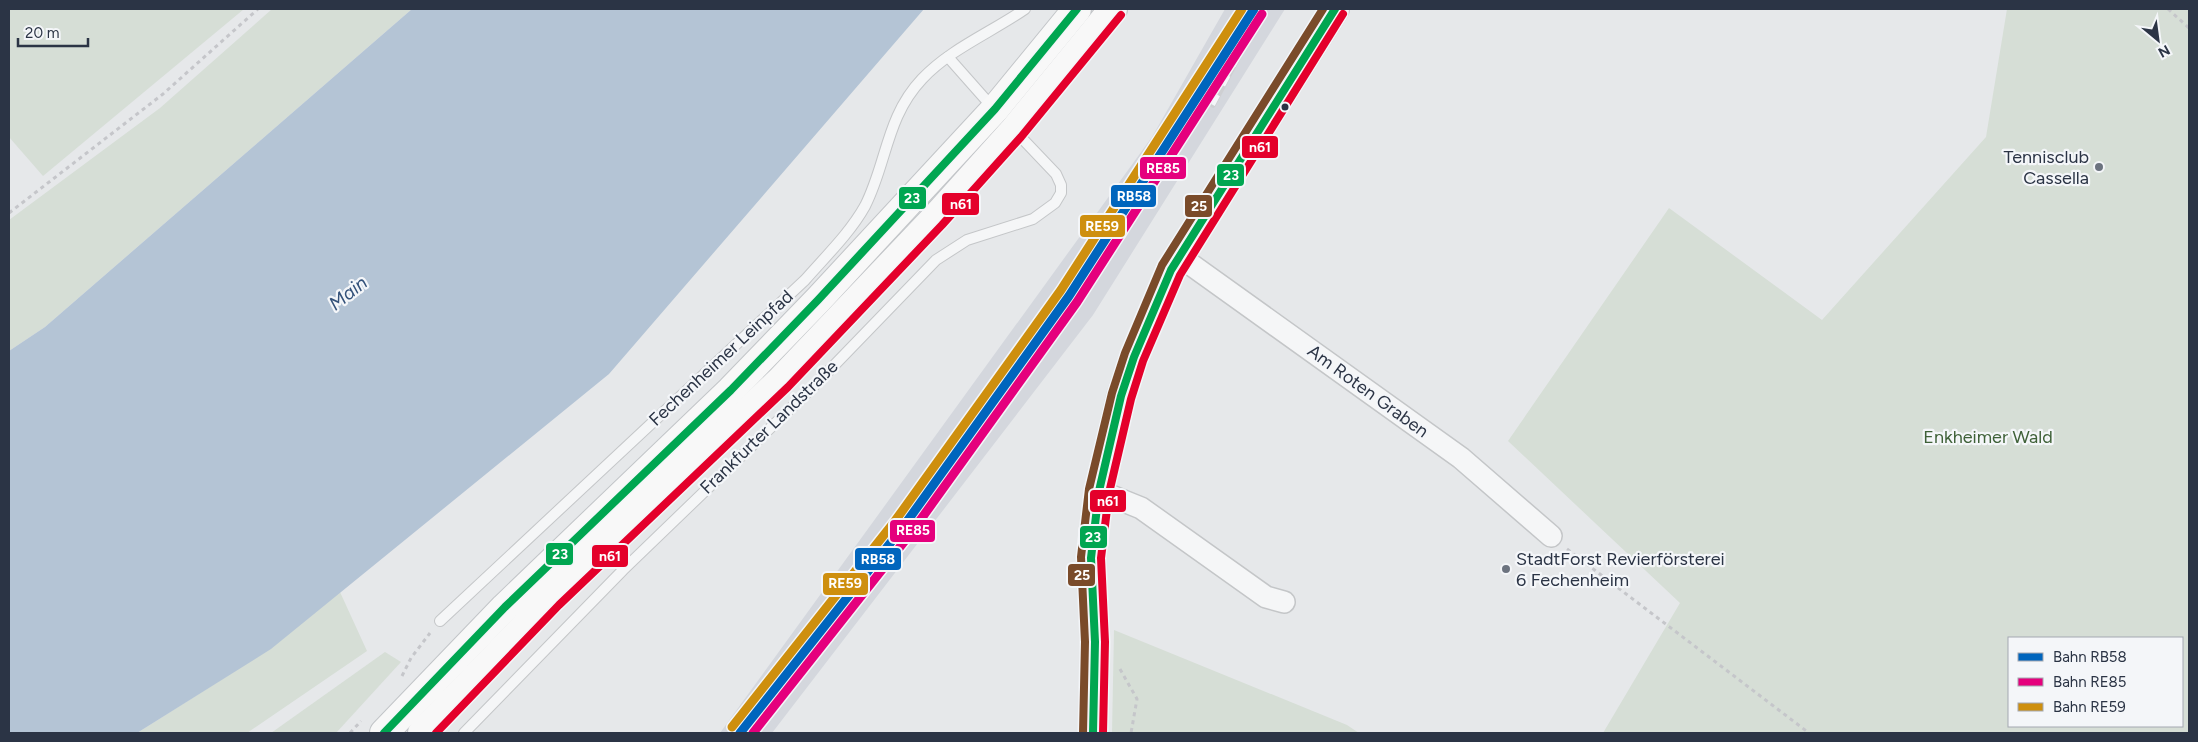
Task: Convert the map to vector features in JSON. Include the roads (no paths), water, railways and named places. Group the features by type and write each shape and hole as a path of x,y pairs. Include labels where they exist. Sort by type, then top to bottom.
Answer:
{"main road":[{"path":"422,733 552,598 781,380 935,218 1005,120 1077,9"},
{"path":"374,726 499,614 744,376 902,211 1005,120 1113,9"},
{"path":"1093,733 1095,642 1091,558 1099,491 1121,396 1134,356 1149,317 1178,256 1335,9"}],"street":[{"name":"Am Roten Graben","path":"1178,256 1461,458 1551,536"},
{"path":"1099,491 1141,508 1266,597 1284,602"}],"lane":[{"name":"Fechenheimer Leinpfad","path":"440,621 805,280 839,240 864,206 892,126 901,107 922,79 948,57 1025,9"},
{"name":"Frankfurter Landstraße","path":"464,733 622,570 818,382 936,260 967,240 1033,219 1056,203 1061,185 1056,174 948,57"}],"water":[{"name":"Main","path":"412,9 924,9 609,374 271,649 137,733 9,733 9,351 45,327"}],"railway":[{"path":"1213,105 1264,9"}],"rail line":[{"name":"RE59","path":"732,727 895,521 1061,290 1242,9"},
{"name":"RB58","path":"740,733 903,527 1069,296 1254,9"},
{"name":"RE85","path":"753,733 911,533 1077,302 1262,14"}],"place":[{"name":"Tennisclub Cassella","path":"2099,167"},
{"name":"StadtForst Revierförsterei 6 Fechenheim","path":"1506,569"}],"park label":[{"name":"Enkheimer Wald","path":"1988,437"}]}
